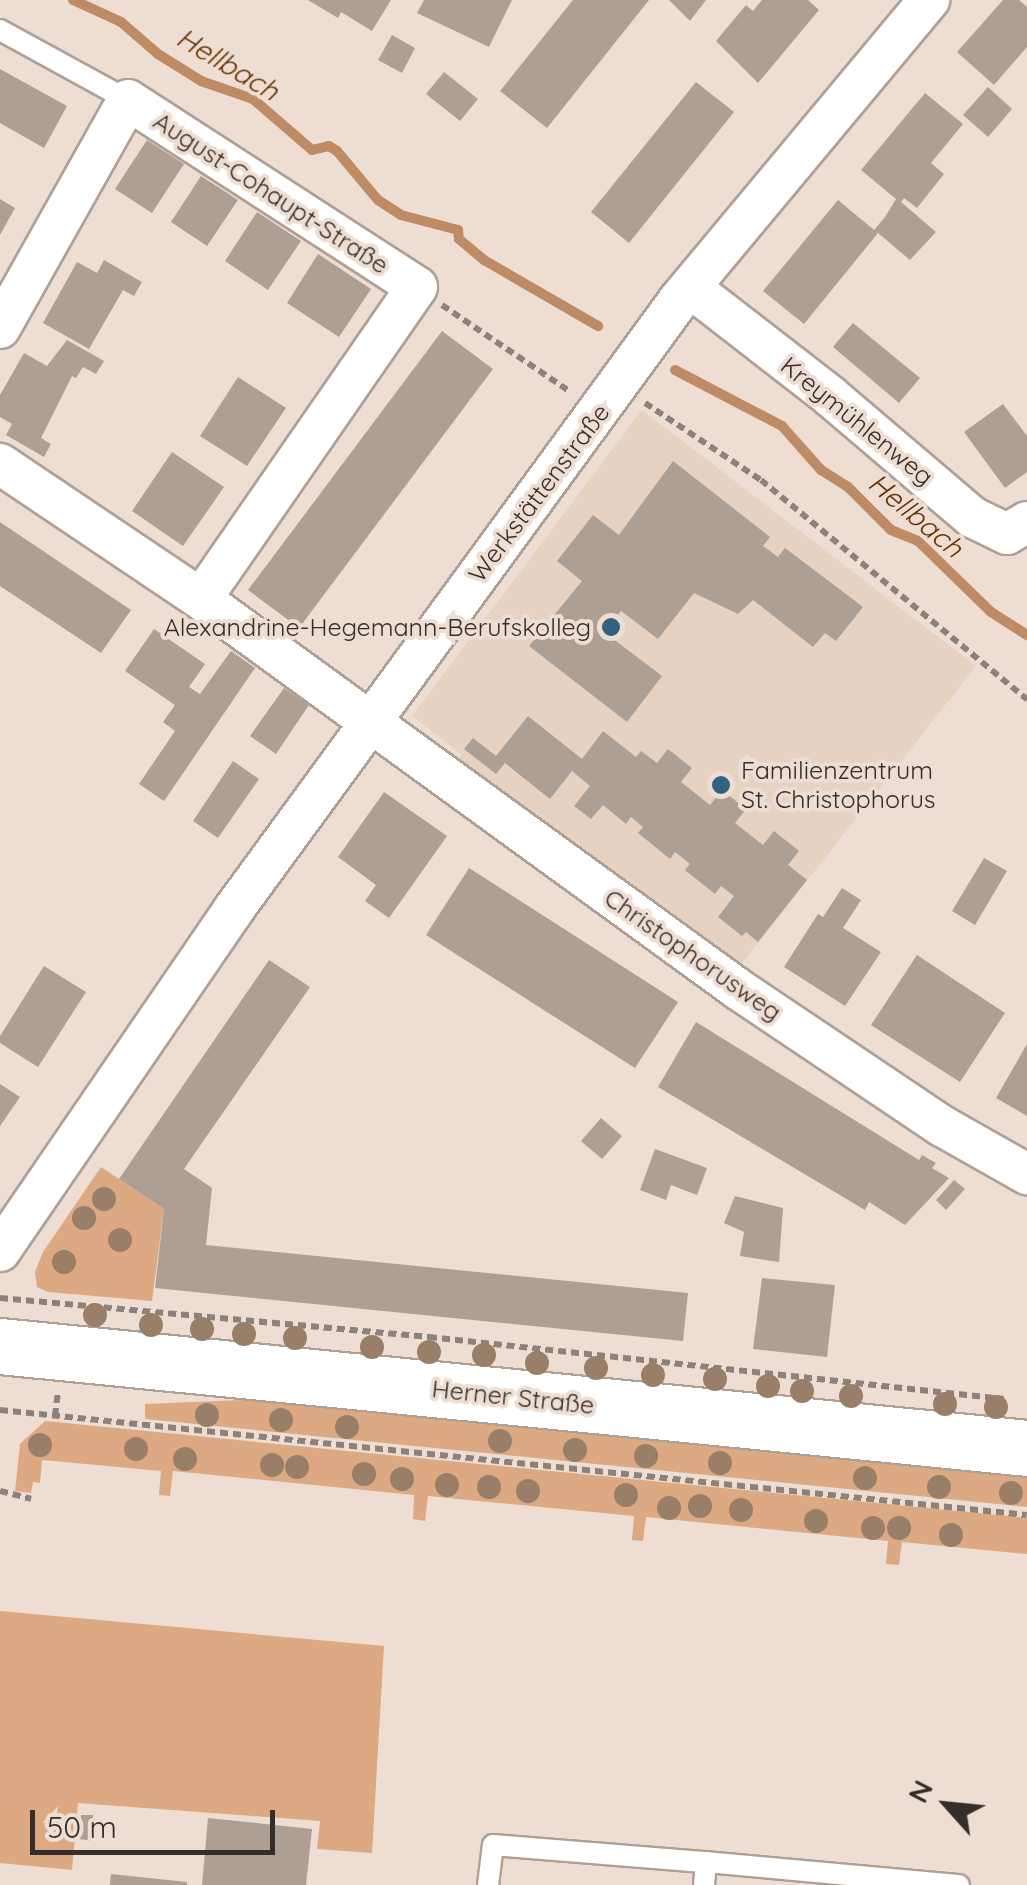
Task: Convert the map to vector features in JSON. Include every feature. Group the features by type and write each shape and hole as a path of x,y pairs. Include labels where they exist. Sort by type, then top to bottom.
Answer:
{"main road":[{"name":"Herner Straße","path":"0,1346 1018,1424"}],"street":[{"name":"Werkstättenstraße","path":"0,1250 368,722 690,288 929,0"},
{"name":"August-Cohaupt-Straße","path":"0,328 128,100 416,288 200,598"},
{"name":"Kreymühlenweg","path":"690,288 830,396 972,516 1007,534 1027,522"},
{"path":"0,464 200,598 368,722"},
{"name":"Christophorusweg","path":"368,722 738,989 942,1126 1027,1174"}],"lane":[{"path":"0,30 128,100"},
{"path":"488,1885 493,1845 959,1885"},
{"path":"704,1885 706,1862"}],"path":[{"path":"416,288 572,393 587,370 675,419 761,480 1027,699"},
{"path":"0,1298 526,1346 1018,1424"},
{"path":"0,1410 1027,1514"},
{"path":"0,1491 31,1499"}],"shaded area":[{"path":"642,410 976,666 740,966 533,821 456,761 461,754 412,716"},
{"path":"101,1167 164,1209 152,1301 48,1292 37,1287 35,1272 43,1252"},
{"path":"241,1400 357,1405 1027,1469 1027,1507 145,1419 145,1404"},
{"path":"45,1421 1027,1518 1027,1554 902,1542 899,1565 886,1564 888,1541 646,1517 643,1541 632,1540 634,1516 428,1496 425,1521 413,1519 414,1495 173,1471 170,1496 159,1495 161,1471 42,1460 40,1483 33,1482 31,1493 15,1491 20,1444"},
{"path":"0,1611 384,1646 372,1853 317,1849 320,1821 78,1803 72,1870 0,1863"}],"building":[{"path":"308,0 391,0 372,31 341,12 338,18"},
{"path":"424,0 512,0 489,47 417,13"},
{"path":"573,0 649,0 547,128 500,91"},
{"path":"669,0 706,0 690,21"},
{"path":"762,0 808,0 819,10 758,83 716,41 746,5 753,11"},
{"path":"1003,0 1019,0 1027,7 1027,47 994,85 957,52"},
{"path":"392,35 415,48 402,73 378,60"},
{"path":"0,69 67,106 44,148 0,123"},
{"path":"444,72 478,99 460,121 426,94"},
{"path":"696,82 734,112 629,243 591,212"},
{"path":"988,87 1012,109 988,137 963,115"},
{"path":"925,93 963,124 931,163 944,174 917,208 904,198 901,202 936,232 910,260 878,233 804,324 763,291 838,200 874,230 885,217 896,199 861,170"},
{"path":"147,140 184,164 152,213 115,189"},
{"path":"201,176 238,200 207,246 171,222"},
{"path":"0,199 15,208 0,235"},
{"path":"257,212 301,241 268,290 225,261"},
{"path":"318,254 371,289 339,337 287,303"},
{"path":"104,260 142,282 134,296 123,290 89,349 43,323 77,262 97,273"},
{"path":"853,323 920,378 899,403 833,347"},
{"path":"442,331 493,369 299,628 248,590"},
{"path":"67,340 104,361 96,374 83,367 76,378 72,376 41,438 51,444 44,457 6,435 12,424 0,417 0,395 24,353 47,366"},
{"path":"238,377 286,408 247,466 200,436"},
{"path":"1003,404 1027,436 1027,472 1005,488 964,432"},
{"path":"172,452 224,487 183,546 132,511"},
{"path":"673,461 770,537 763,546 778,557 785,548 863,607 836,641 825,633 813,647 753,600 738,614 694,593 658,639 621,611 604,632 662,676 627,722 529,646 582,581 557,561 593,515 619,535"},
{"path":"0,522 131,610 101,653 0,586"},
{"path":"154,629 205,664 189,687 200,694 231,651 255,668 164,801 139,784 175,731 163,722 175,705 125,671"},
{"path":"284,688 309,705 276,754 250,736"},
{"path":"528,716 582,759 603,731 636,757 641,751 657,763 668,749 692,768 681,782 710,805 722,790 746,809 735,823 763,845 774,831 799,851 788,865 807,880 758,942 746,932 742,936 718,917 734,896 721,886 715,894 685,870 690,864 675,852 670,859 638,833 643,827 631,817 626,824 603,805 591,819 574,806 590,786 572,771 550,799 505,763 496,774 464,749 473,738 496,756"},
{"path":"233,761 259,779 218,838 193,821"},
{"path":"384,792 447,836 389,918 365,901 376,885 338,857"},
{"path":"984,858 1007,871 975,925 952,911"},
{"path":"469,868 678,1002 635,1068 426,935"},
{"path":"842,888 861,900 843,928 881,952 845,1006 784,967 818,914 823,917"},
{"path":"917,955 1005,1013 960,1082 871,1025"},
{"path":"269,960 310,987 184,1169 212,1188 206,1245 688,1293 683,1341 155,1288 164,1209 119,1179"},
{"path":"44,966 86,992 38,1067 0,1043 0,1036"},
{"path":"696,1022 919,1160 922,1155 936,1163 932,1168 949,1178 905,1225 869,1202 865,1210 658,1087"},
{"path":"1027,1044 1027,1116 996,1098"},
{"path":"0,1084 20,1097 0,1126"},
{"path":"601,1118 622,1136 602,1159 581,1141"},
{"path":"655,1149 707,1168 697,1195 671,1185 666,1200 640,1190"},
{"path":"954,1180 965,1189 946,1210 936,1200"},
{"path":"735,1196 783,1208 779,1262 740,1256 744,1232 724,1223"},
{"path":"762,1278 835,1285 827,1357 753,1349"},
{"path":"81,1815 93,1815 92,1841 79,1839"},
{"path":"208,1818 312,1829 306,1885 202,1885"},
{"path":"111,1874 187,1882 187,1885 110,1885"}],"waterway":[{"name":"Hellbach","path":"73,0 121,22 158,54 201,81 253,99 312,150 329,146 378,200 401,215 458,230 459,239 484,260 598,326"},
{"name":"Hellbach","path":"675,370 782,426 821,470 848,487 891,530 918,541 991,612 1027,635"}],"place":[{"name":"Alexandrine-Hegemann-Berufskolleg","path":"611,627"},
{"name":"Familienzentrum St. Christophorus","path":"721,785"}]}
